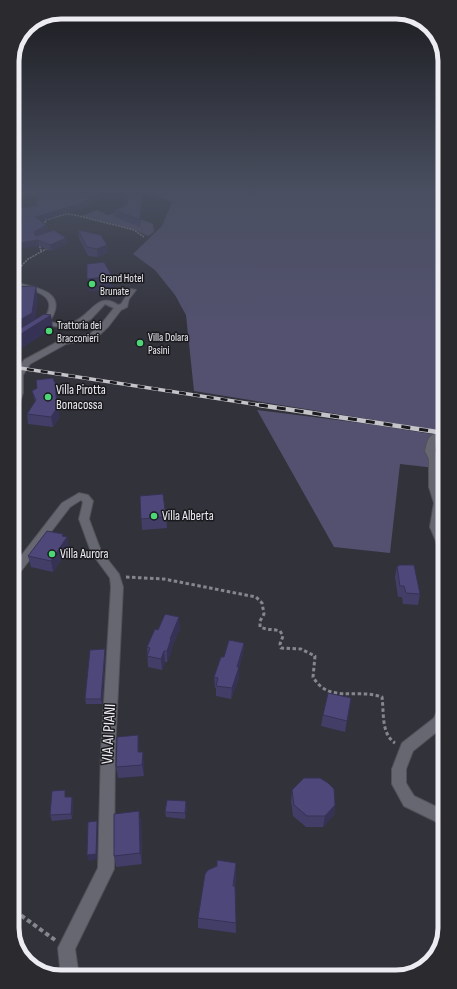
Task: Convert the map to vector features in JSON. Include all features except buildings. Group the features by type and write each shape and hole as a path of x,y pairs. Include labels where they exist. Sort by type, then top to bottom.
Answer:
{"street":[{"path":"19,285 34,288 44,292 50,298 53,307 52,315 33,331"},
{"path":"19,374 27,362 64,342 93,336 105,326 118,308 124,305 126,299 133,290"},
{"path":"44,322 67,326 75,324 90,316 98,304 105,302 112,303 118,308"},
{"path":"438,438 435,437 433,439 430,451 434,460 434,487 438,500"},
{"path":"19,566 66,505 79,496 84,497 88,501 84,519 96,552 115,577"},
{"path":"438,514 435,527 438,534"},
{"name":"VIA AI PIANI","path":"66,948 106,869 108,751 114,648 115,577"},
{"path":"438,723 407,746 399,769 399,784 409,801 438,816"},
{"path":"66,948 69,970"}],"path":[{"path":"41,240 39,244 41,251"},
{"path":"19,267 24,260 54,246"},
{"path":"115,577 146,577 164,579 256,597 262,603 264,614 260,621 260,626 266,630 273,629 280,631 283,636 280,644 281,648 301,649 315,656 313,677 321,688 332,693 365,692 375,693 382,697 386,736 391,742 407,746"},
{"path":"19,914 66,948"}],"shaded area":[{"path":"150,237 438,237 438,430 194,391 186,315 175,295 155,270 133,254"},
{"path":"257,410 369,424 438,435 438,468 400,464 390,553 334,547"}],"railway":[{"path":"19,368 266,406"},
{"path":"259,405 438,432"}],"place":[{"name":"Grand Hotel Brunate","path":"92,284"},
{"name":"Trattoria dei Bracconieri","path":"49,331"},
{"name":"Villa Dolara Pasini","path":"140,343"},
{"name":"Villa Pirotta Bonacossa","path":"48,397"},
{"name":"Villa Alberta","path":"154,516"},
{"name":"Villa Aurora","path":"52,554"}]}
